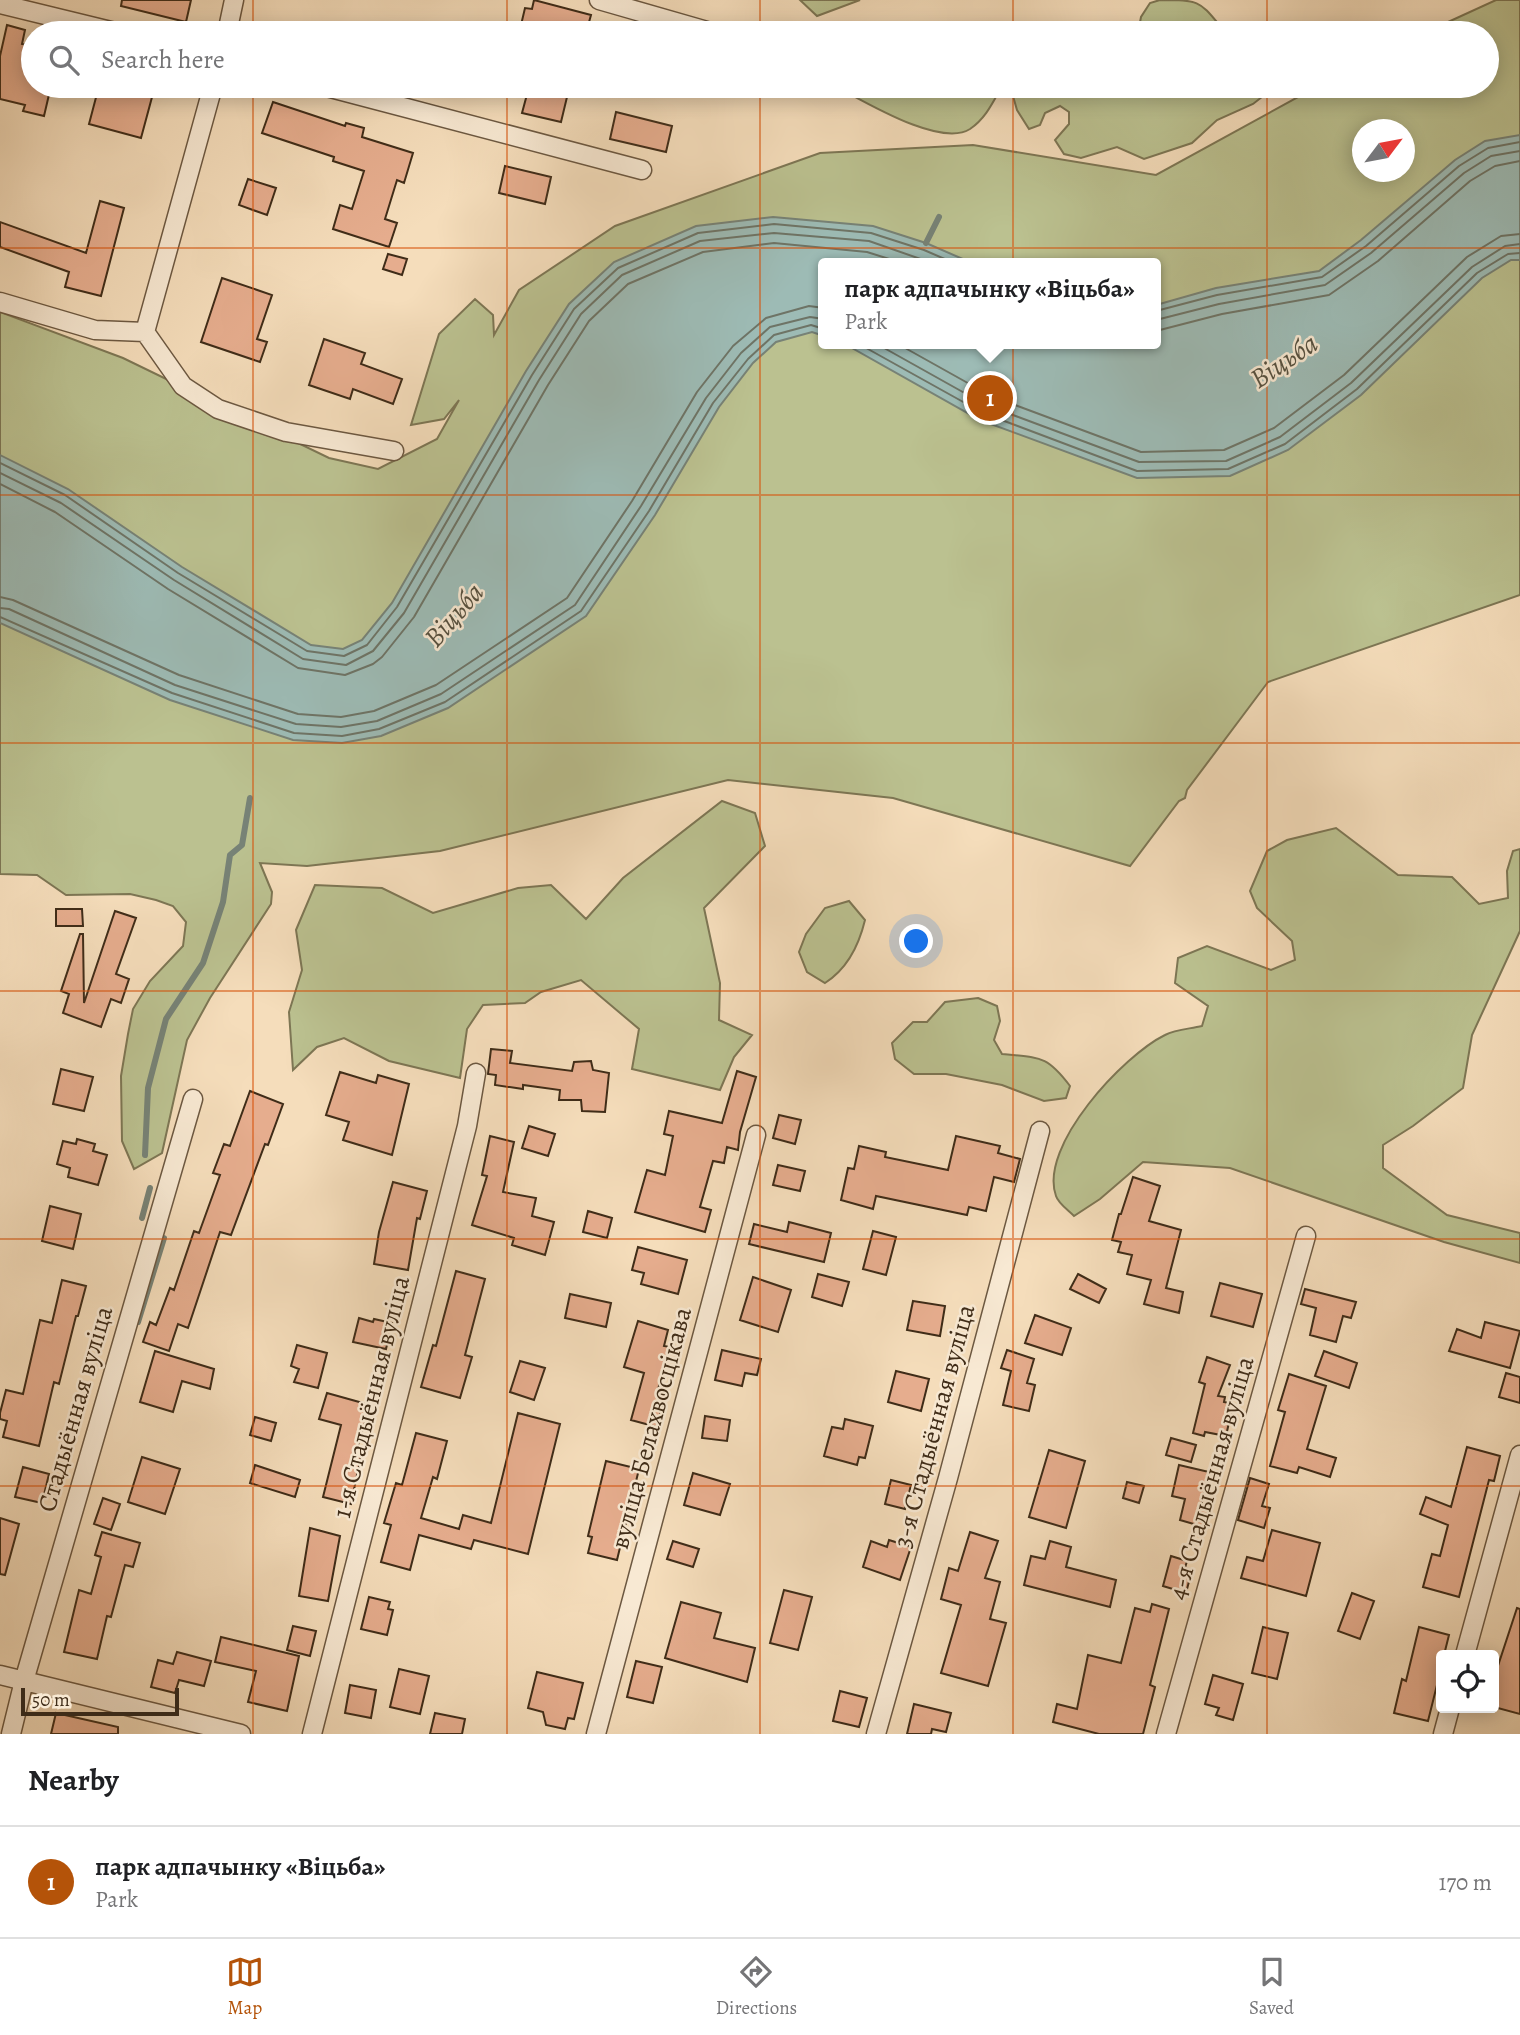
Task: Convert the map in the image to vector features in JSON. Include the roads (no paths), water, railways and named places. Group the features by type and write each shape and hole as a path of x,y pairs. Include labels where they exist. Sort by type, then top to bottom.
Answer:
{"street":[{"path":"230,21 234,0"},
{"path":"599,0 672,21"},
{"path":"0,4 70,21"},
{"path":"145,332 210,98"},
{"path":"369,98 642,170"},
{"path":"0,302 94,330 145,332"},
{"path":"145,332 183,386 218,409 286,432 394,451"},
{"name":"1-я Стадыённая вуліца","path":"312,1734 463,1140 475,1073"},
{"name":"Стадыённая вуліца","path":"11,1734 24,1681 193,1099"},
{"name":"3-я Стадыённая вуліца","path":"876,1734 948,1478 1040,1131"},
{"name":"вуліца Белахвосцікава","path":"596,1734 756,1135"},
{"name":"4-я Стадыённая вуліца","path":"1166,1734 1306,1236"},
{"path":"1466,1650 1520,1455"},
{"path":"0,1675 241,1734"},
{"path":"1443,1734 1449,1713"}],"water":[{"name":"Віцьба","path":"1520,135 1520,260 1511,260 1482,278 1361,395 1288,450 1230,476 1137,478 980,420 854,349 1161,349 1161,304 1216,288 1319,271 1361,240 1455,160 1485,141"},
{"name":"Віцьба","path":"773,217 873,226 926,243 960,258 818,258 818,334 812,332 776,342 753,363 719,407 655,515 586,616 448,708 381,736 342,743 293,740 170,700 0,623 0,455 68,489 182,567 311,645 343,649 362,640 392,603 526,371 569,304 614,262 696,226"}],"waterway":[{"path":"926,243 939,217"},
{"path":"145,1155 148,1088 166,1019 203,963 223,902 230,855 242,845 250,798"},
{"path":"142,1218 150,1188"},
{"path":"138,1322 164,1238"}],"place":[{"name":"парк адпачынку «Віцьба»","path":"990,398"}]}
